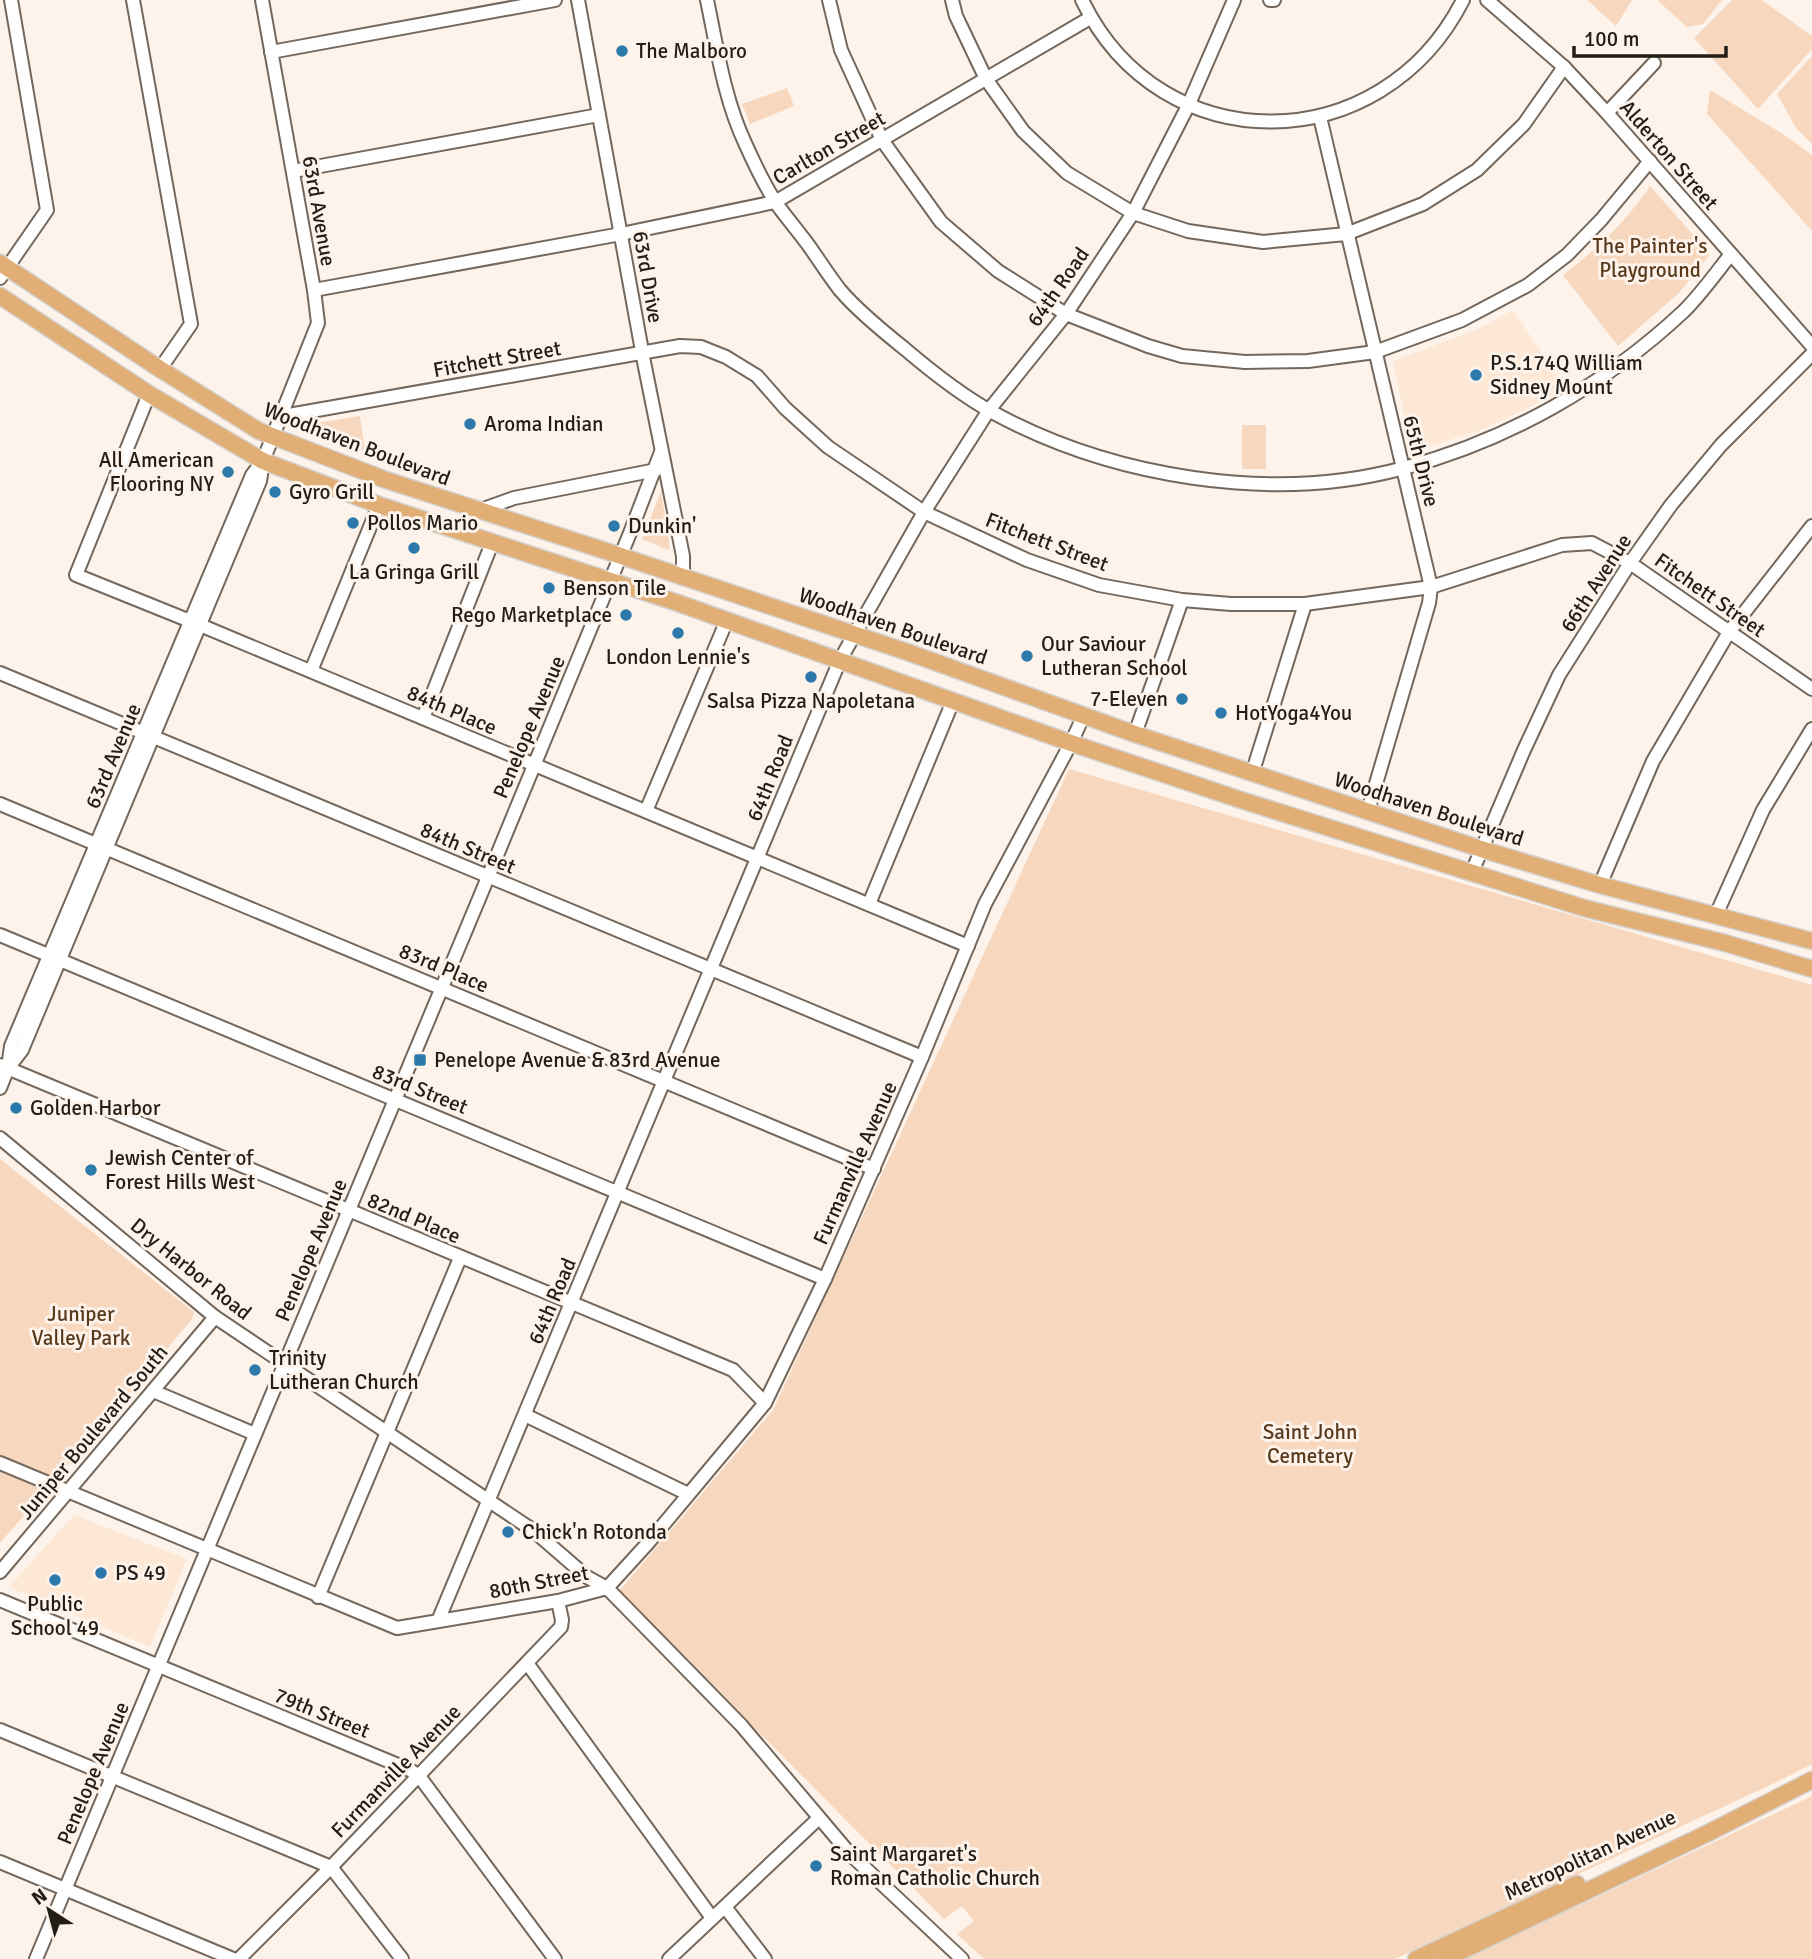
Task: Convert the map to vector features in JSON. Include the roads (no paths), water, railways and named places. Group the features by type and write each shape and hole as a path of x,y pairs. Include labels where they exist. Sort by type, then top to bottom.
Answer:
{"main road":[{"name":"Woodhaven Boulevard","path":"2,270 259,431 386,480 854,634 1083,717 1481,849 1600,885 1812,941"},
{"path":"0,296 149,394 263,461 379,505 727,620 1071,743 1244,801 1584,908 1725,943 1812,969"},
{"name":"Metropolitan Avenue","path":"1444,1959 1708,1833 1812,1780"},
{"name":"Metropolitan Avenue","path":"1416,1959 1705,1824 1784,1793"}],"street":[{"path":"2,270 47,210 11,0"},
{"path":"133,0 191,324 160,369"},
{"name":"63rd Avenue","path":"0,1088 11,1046 55,958 195,623 252,475 263,461 283,416 318,323 262,0"},
{"path":"271,52 555,0"},
{"name":"63rd Drive","path":"578,0 661,452 621,556"},
{"path":"707,0 724,86 744,143 775,202 842,292 890,338 936,375 989,410 1054,442 1136,467 1223,482 1291,483 1341,480 1403,469 1484,443 1559,405 1629,358 1686,309 1731,254"},
{"path":"829,0 841,50 882,140 941,222 998,271 1066,314 1148,346 1182,356 1245,362 1308,361 1375,352 1462,320 1528,285 1567,255 1601,220 1650,161"},
{"path":"953,0 956,16 986,79 1023,131 1067,173 1133,213 1188,231 1263,242 1346,234 1423,204 1477,170 1524,124 1564,67"},
{"path":"1082,0 1090,18 1114,51 1152,86 1188,106 1222,116 1280,122 1320,117 1382,90 1427,54 1463,0"},
{"name":"64th Road","path":"438,1621 840,660 925,512 989,410 1066,314 1133,213 1188,106 1234,0"},
{"name":"Alderton Street","path":"1488,0 1564,67 1812,346"},
{"name":"Carlton Street","path":"314,290 621,234 775,202 1090,18"},
{"path":"1607,113 1654,63"},
{"path":"293,171 599,115"},
{"name":"65th Drive","path":"1320,117 1432,587 1368,811"},
{"name":"Fitchett Street","path":"283,416 680,346 701,347 726,357 757,376 785,408 828,447 925,512 1027,560 1099,585 1182,600 1231,604 1305,604 1432,587 1562,545 1592,543 1630,563 1812,688"},
{"name":"66th Avenue","path":"1472,872 1559,675 1630,563 1671,505 1721,445 1812,354"},
{"name":"84th Place","path":"149,394 76,575 968,946"},
{"path":"661,452 683,556 683,578"},
{"path":"478,511 514,498 656,470"},
{"path":"311,671 379,505"},
{"path":"1600,885 1653,761 1730,632 1812,526"},
{"path":"423,718 492,543"},
{"name":"Penelope Avenue","path":"36,1959 621,556"},
{"path":"1135,734 1182,600"},
{"path":"1252,774 1305,604"},
{"path":"646,811 727,620"},
{"name":"84th Street","path":"0,673 922,1058"},
{"path":"869,904 953,701"},
{"name":"Furmanville Avenue","path":"607,1588 624,1572 765,1403 874,1169 985,904 1083,717"},
{"path":"1716,915 1763,810 1812,729"},
{"name":"83rd Place","path":"0,804 874,1169"},
{"name":"83rd Street","path":"0,935 825,1279"},
{"name":"82nd Place","path":"4,1067 733,1370 765,1403"},
{"name":"Dry Harbor Road","path":"0,1138 215,1317 534,1531 587,1577 607,1588"},
{"path":"318,1597 460,1258"},
{"name":"Juniper Boulevard South","path":"0,1572 215,1317"},
{"path":"153,1391 255,1434"},
{"path":"525,1415 688,1494"},
{"name":"80th Street","path":"0,1463 397,1628 558,1601 607,1588 741,1724 850,1854 962,1959"},
{"name":"79th Street","path":"0,1600 410,1770 419,1776 555,1959"},
{"name":"Furmanville Avenue","path":"247,1956 561,1627 558,1601"},
{"path":"527,1663 712,1918"},
{"path":"0,1730 331,1867 402,1959"},
{"path":"669,1959 819,1818"},
{"path":"0,1862 233,1959"},
{"path":"725,1907 765,1959"}],"place":[{"name":"The Malboro","path":"622,51"},
{"name":"P.S.174Q William Sidney Mount","path":"1476,375"},
{"name":"Aroma Indian","path":"470,424"},
{"name":"All American Flooring NY","path":"228,472"},
{"name":"Gyro Grill","path":"275,492"},
{"name":"Pollos Mario","path":"353,523"},
{"name":"Dunkin'","path":"614,526"},
{"name":"La Gringa Grill","path":"414,548"},
{"name":"Benson Tile","path":"549,588"},
{"name":"Rego Marketplace","path":"626,615"},
{"name":"London Lennie's","path":"678,633"},
{"name":"Our Saviour Lutheran School","path":"1027,656"},
{"name":"Salsa Pizza Napoletana","path":"811,677"},
{"name":"7-Eleven","path":"1182,699"},
{"name":"HotYoga4You","path":"1221,713"},
{"name":"Penelope Avenue & 83rd Avenue","path":"420,1060"},
{"name":"Golden Harbor","path":"16,1108"},
{"name":"Jewish Center of Forest Hills West","path":"91,1170"},
{"name":"Trinity Lutheran Church","path":"255,1370"},
{"name":"Chick'n Rotonda","path":"508,1532"},
{"name":"PS 49","path":"101,1573"},
{"name":"Public School 49","path":"55,1580"},
{"name":"Saint Margaret's Roman Catholic Church","path":"816,1866"}],"park label":[{"name":"The Painter's Playground","path":"1650,258"},
{"name":"Juniper Valley Park","path":"81,1326"},
{"name":"Saint John Cemetery","path":"1310,1444"}]}
